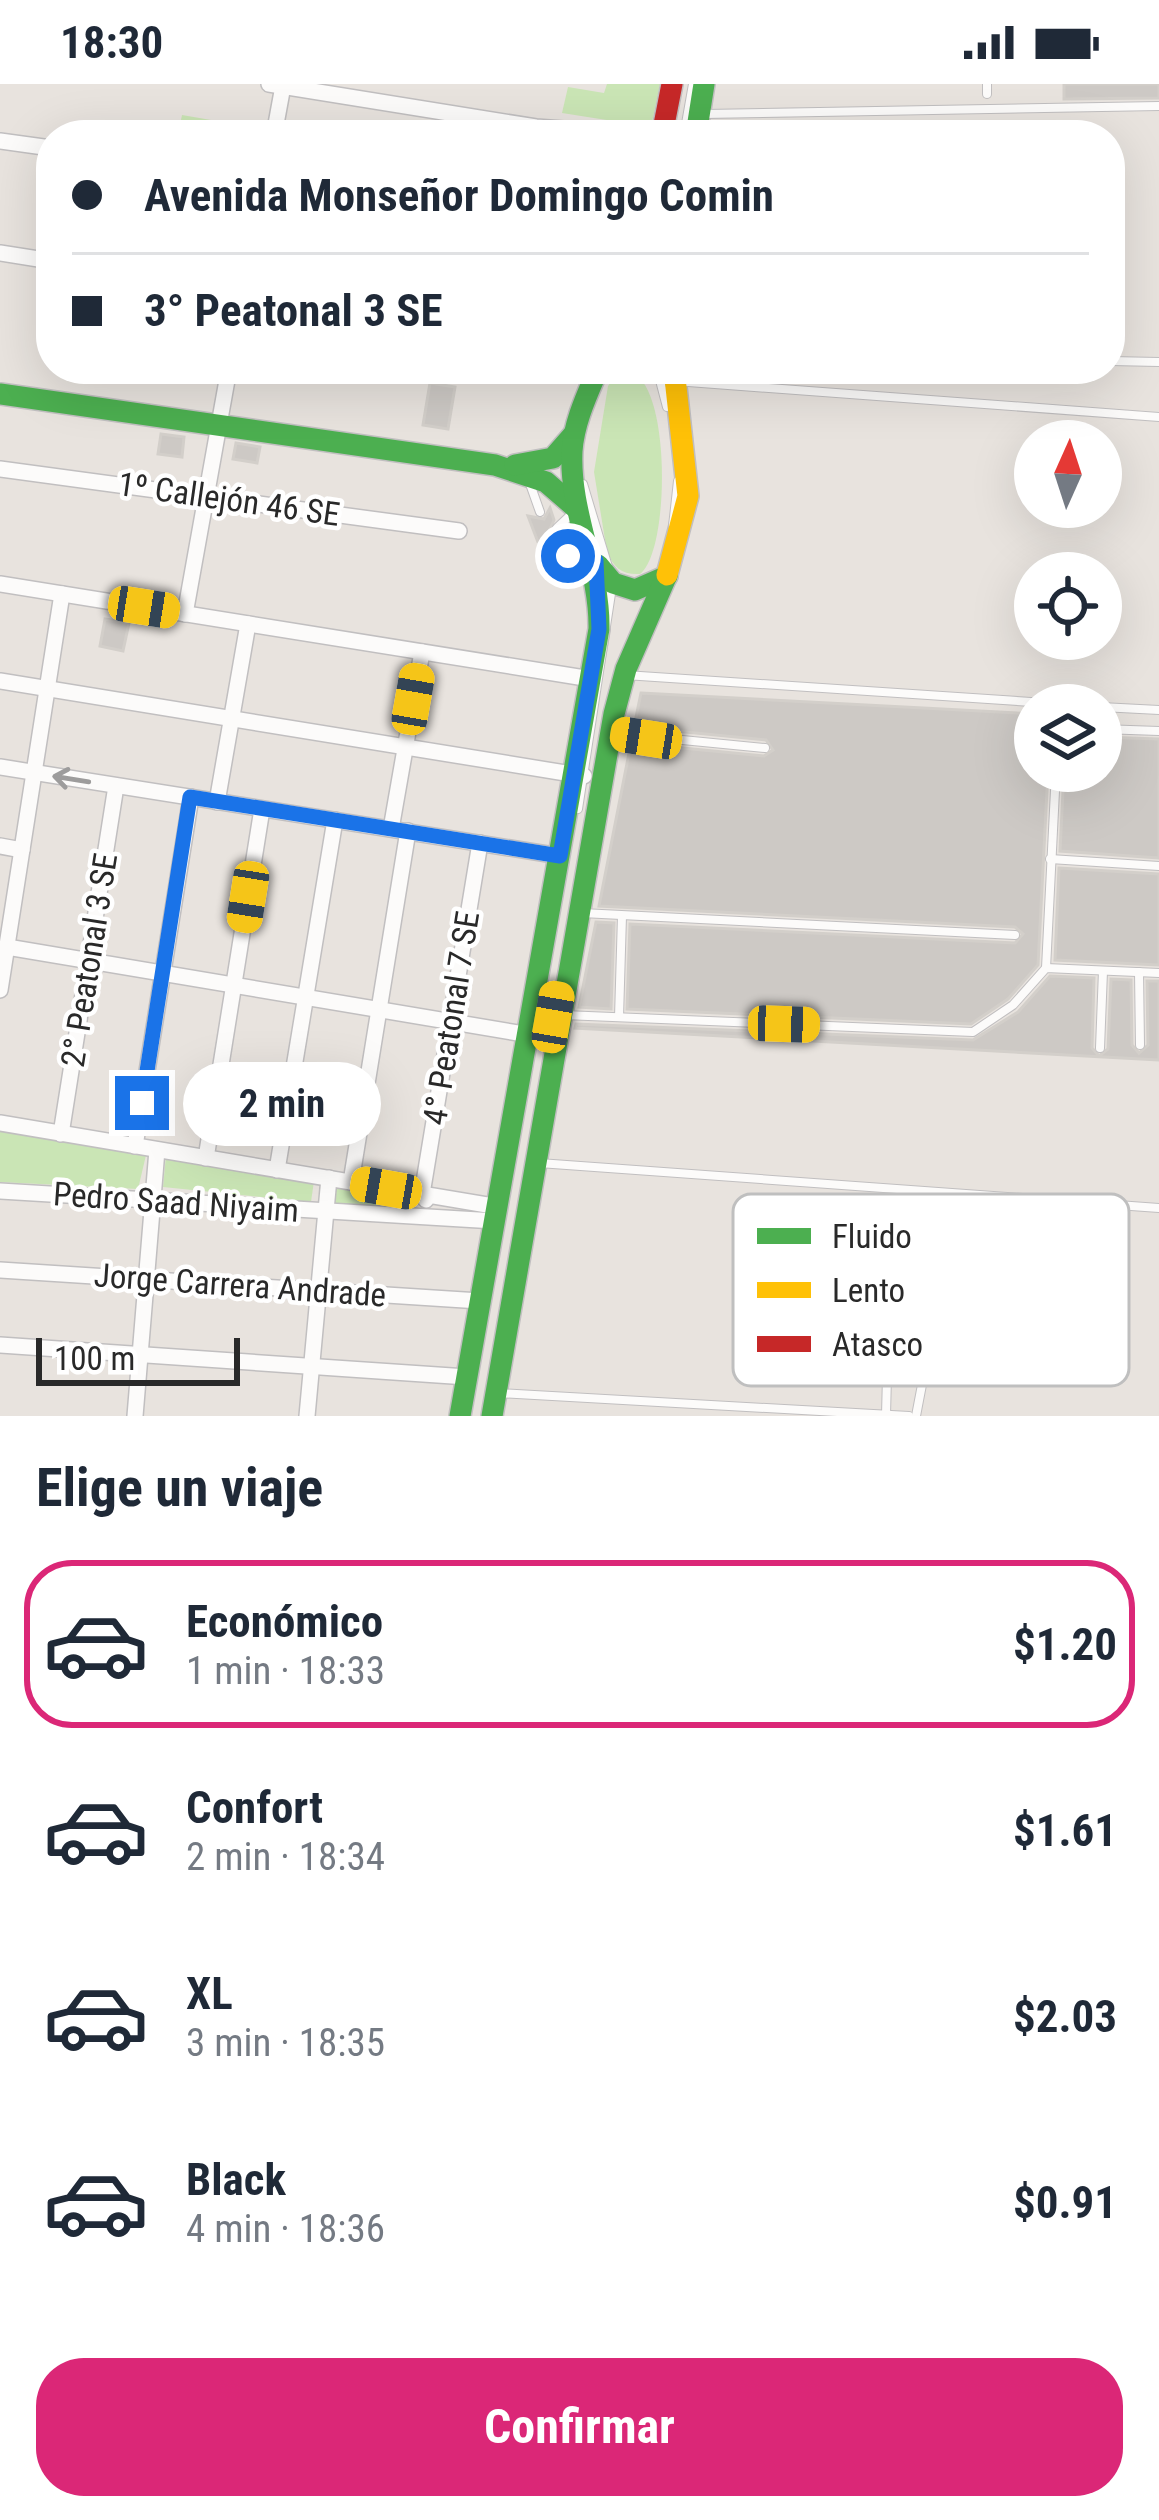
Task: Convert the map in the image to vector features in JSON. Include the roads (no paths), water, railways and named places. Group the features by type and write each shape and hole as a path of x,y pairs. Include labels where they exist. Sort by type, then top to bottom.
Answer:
{"main road":[{"path":"669,120 676,84"},
{"path":"698,120 704,84"},
{"path":"495,465 544,461 562,452 596,384"},
{"path":"492,1416 610,732 624,675 681,536 689,472 666,384"},
{"path":"0,394 495,465 527,474 577,509"},
{"path":"460,1416 560,856 580,775 601,608 597,563 577,509 574,434"},
{"path":"597,563 613,583 635,590 660,581"}],"street":[{"path":"275,120 276,85 478,120"},
{"path":"0,141 36,146"},
{"path":"0,253 36,259"},
{"path":"184,614 226,384"},
{"name":"1º Callejón 46 SE","path":"0,469 459,531"},
{"path":"0,584 591,679"},
{"path":"0,990 62,594"},
{"path":"217,802 248,624"},
{"path":"351,1182 379,1010 405,746 422,652"},
{"path":"0,681 580,775"},
{"path":"0,767 560,856"},
{"name":"2° Peatonal 3 SE","path":"61,1134 116,785"},
{"path":"135,1146 190,797"},
{"path":"206,1158 262,809"},
{"path":"277,1170 335,820"},
{"name":"4° Peatonal 7 SE","path":"422,1217 480,843"},
{"path":"0,846 22,850"},
{"path":"6,936 90,961 530,1035"},
{"name":"Pedro Saad Niyaim","path":"0,1124 422,1194 497,1214"},
{"path":"135,1416 157,1150"},
{"path":"307,1416 328,1178"},
{"name":"Pedro Saad Niyaim","path":"0,1191 422,1217 497,1214"},
{"name":"Jorge Carrera Andrade","path":"0,1270 480,1301"},
{"path":"0,1346 467,1377"}],"lane":[{"path":"687,120 693,84"},
{"path":"800,120 1159,106"},
{"path":"1125,361 1159,362"},
{"path":"470,1416 613,583 588,505 581,452 598,384"},
{"path":"768,384 1159,418"},
{"path":"527,474 540,512"},
{"path":"557,528 577,509"},
{"path":"568,556 597,563"},
{"path":"482,1416 609,700 660,581"},
{"path":"624,675 1014,701"},
{"path":"1122,707 1159,710"},
{"path":"1122,730 1159,731"},
{"path":"610,732 764,748"},
{"path":"564,1015 973,1032 1013,1005 1046,968 1055,792"},
{"path":"1050,859 1159,866"},
{"path":"580,912 1015,935"},
{"path":"619,1018 622,916"},
{"path":"1046,968 1159,973"},
{"path":"1100,1048 1103,971"},
{"path":"1138,972 1140,1045"},
{"path":"539,1163 966,1194"},
{"path":"1129,1206 1159,1208"},
{"path":"496,1393 913,1416 921,1386"}]}
